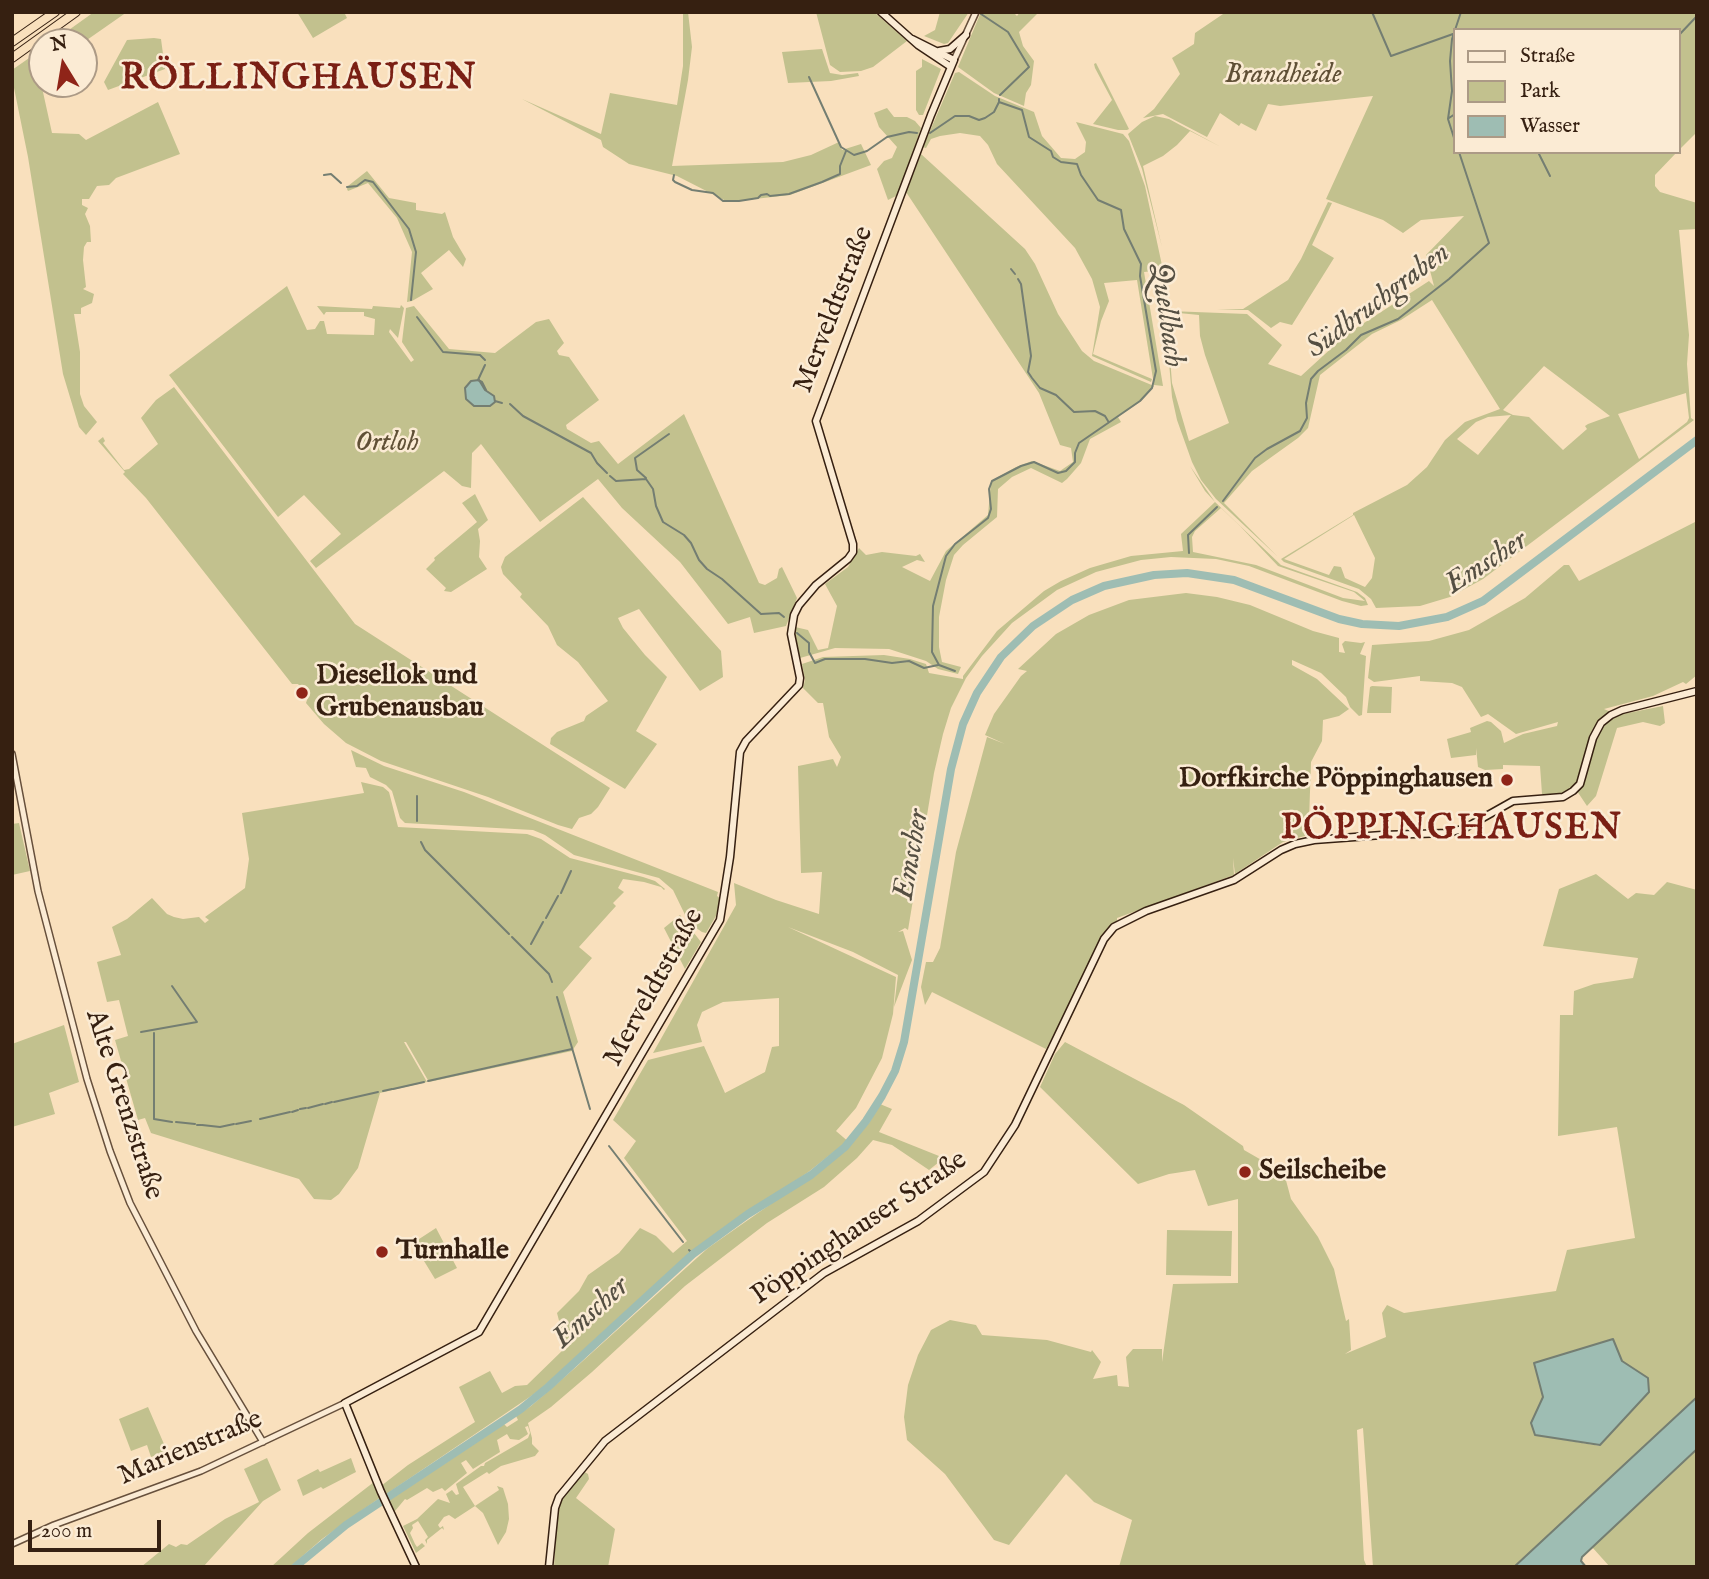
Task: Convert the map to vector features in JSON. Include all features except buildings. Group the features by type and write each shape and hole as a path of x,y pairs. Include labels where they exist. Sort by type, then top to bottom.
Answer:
{"highway":[{"path":"12,42 55,12"},
{"path":"12,58 76,12"}],"main road":[{"path":"881,12 912,39 953,63"},
{"path":"936,51 950,49 966,35"},
{"path":"912,39 953,63"},
{"name":"Merveldtstraße","path":"345,1403 480,1332 720,920 730,857 740,752 746,741 799,685 791,634 791,625 799,605 816,585 853,552 853,544 818,429 818,413 953,63"},
{"name":"Pöppinghauser Straße","path":"549,1567 555,1508 559,1497 606,1441 824,1273 918,1221 984,1172 1015,1125 1104,939 1114,927 1146,911 1234,880 1295,844 1314,840 1449,833 1470,826 1507,803 1552,800 1569,795 1580,784 1593,738 1601,723 1622,710 1697,691"},
{"path":"345,1403 416,1567"}],"street":[{"name":"Merveldtstraße","path":"953,63 976,12"},
{"name":"Alte Grenzstraße","path":"12,754 38,891 86,1079 110,1151 130,1203 196,1331 263,1443"},
{"name":"Marienstraße","path":"12,1544 54,1525 201,1471 345,1403"}],"green space":[{"path":"94,12 127,12 98,32 98,28 72,28"},
{"path":"297,12 348,12 345,14 347,18 313,38"},
{"path":"683,12 688,12 692,47 672,166 783,162 811,155 839,142 842,150 861,144 871,165 790,195 728,202 677,176 629,164 603,147 601,140 522,99 601,134 610,93 677,105 683,66"},
{"path":"816,12 874,12 907,41 873,67 861,71 840,72 830,65"},
{"path":"940,12 969,12 948,43 944,44 924,36 935,30"},
{"path":"981,12 1013,12 1017,16 1020,12 1039,12 1019,32 1023,46 1034,61 1031,85 1026,93 1024,106 994,93 958,67"},
{"name":"Brandheide","path":"1226,12 1697,12 1697,132 1681,148 1681,28 1454,28 1454,154 1675,154 1655,175 1655,186 1660,192 1697,203 1697,229 1679,230 1689,335 1687,364 1691,418 1694,420 1483,579 1450,597 1420,606 1376,608 1371,599 1359,589 1284,562 1281,559 1353,513 1407,485 1427,467 1445,440 1465,422 1500,409 1432,300 1401,320 1372,334 1320,375 1308,428 1252,471 1224,503 1277,556 1216,499 1201,480 1192,462 1177,420 1172,397 1167,339 1169,311 1247,314 1282,345 1268,364 1301,376 1347,334 1429,281 1434,286 1426,255 1464,216 1421,220 1403,233 1383,220 1326,199 1373,96 1280,106 1268,104 1256,131 1241,123 1239,126 1220,113 1207,137 1163,114 1143,118 1154,109 1180,74 1172,58 1194,44 1195,33","holes":["1169,312 1199,315 1200,336 1205,355 1229,423 1189,441 1172,383","1544,366 1610,416 1585,426 1587,429 1563,450 1529,417 1513,415 1503,410","1686,393 1689,418 1687,422 1639,459 1618,414","1511,415 1478,455 1457,439 1476,422 1488,417","1354,515 1375,558 1372,578 1365,587 1345,578 1341,567 1334,566 1329,575 1284,559"]},
{"path":"161,39 165,69 108,90 104,82 127,40"},
{"path":"822,49 830,73 858,73 859,76 831,81 788,83 782,52"},
{"path":"28,59 28,98 44,98 52,133 79,134 86,140 158,102 180,154 116,178 109,185 97,186 89,199 82,199 82,205 88,208 85,214 90,226 91,242 87,242 84,247 86,287 83,289 94,294 92,303 81,308 81,314 74,314 80,352 80,394 84,406 97,422 86,435 79,427 63,374 12,70"},
{"path":"922,59 941,69 923,115 919,115 916,110 916,71 922,67"},
{"path":"1096,63 1129,129 1127,130 1093,124 1112,100 1095,68"},
{"path":"959,72 995,96 1034,112 1042,136 1061,158 1075,159 1085,152 1086,142 1076,122 1123,134 1129,141 1145,186 1163,270 1144,272 1163,386 1154,385 1137,280 1104,283 1109,301 1093,354 1152,379 1151,382 1092,356 1100,307 1092,279 1075,248 997,164 988,145 980,136 960,133 940,136 931,139 926,148 923,147 955,73"},
{"path":"887,108 894,117 907,117 921,128 898,195 888,200 877,169 884,161 892,158 897,147 879,127 874,113"},
{"path":"1155,116 1169,119 1221,147 1190,131 1163,156 1143,166 1162,247 1142,169 1128,134 1142,122"},
{"path":"921,154 1025,249 1035,264 1058,314 1082,351 1094,361 1154,386 1141,401 1118,417 1121,422 1090,439 1081,463 1062,483 1031,468 1012,477 998,489 997,517 954,555 946,580 939,617 939,647 942,662 961,667 958,674 938,669 926,661 889,649 835,648 800,658 795,634 795,627 808,630 818,650 828,648 837,606 825,584 848,567 859,548 866,555 882,552 916,556 920,554 925,562 917,560 902,567 930,581 946,551 988,515 991,481 1032,461 1060,471 1073,462 1071,448 1060,445 1039,393 906,192"},
{"path":"367,171 389,198 416,203 416,210 442,214 445,212 453,237 466,259 463,267 449,250 421,273 433,289 412,301 407,302 412,252 397,218 368,183 348,191 347,189"},
{"path":"1328,202 1332,203 1312,245 1334,258 1292,325 1280,322 1271,328 1248,310 1217,310 1243,309 1288,280"},
{"name":"Ortloh","path":"287,286 307,330 315,329 320,321 324,321 327,334 374,335 375,319 364,316 364,312 326,312 324,315 317,306 372,309 373,306 400,308 401,305 404,308 398,338 390,329 389,332 411,362 414,360 402,342 406,308 414,306 449,349 495,353 536,322 549,319 564,343 557,351 559,355 569,357 599,400 566,425 567,429 591,443 599,441 618,464 684,414 759,583 765,585 777,578 782,567 797,598 786,626 754,633 750,617 728,624 680,562 622,508 598,479 540,522 481,444 472,453 471,488 462,486 444,471 316,568 310,561 341,534 304,495 278,517 169,375"},
{"path":"174,387 355,624 610,788 591,814 579,818 572,829 558,825 488,797 381,761 346,743 324,724 306,703 308,697 298,684 292,684 98,441 103,437 103,443 124,470 129,469 158,444 141,418 156,400"},
{"path":"1190,466 1215,502 1205,491"},
{"path":"475,494 488,520 478,529 479,557 487,569 451,592 444,591 446,588 426,569 434,558 477,522 462,503"},
{"path":"583,497 721,651 723,677 700,691 639,609 618,618 645,655 667,677 636,731 657,744 625,789 550,744 551,738 557,732 584,721 586,716 608,701 578,662 557,645 548,626 520,597 522,594 503,574 501,567 505,557"},
{"path":"1215,502 1281,565 1357,592 1365,598 1368,605 1342,601 1249,566 1216,559 1171,557 1141,560 1096,572 1057,590 1012,623 966,678 951,708 943,734 908,930 905,928 898,932 903,931 912,960 894,1007 898,975 853,952 788,927 896,977 893,1014 882,1058 856,1108 836,1131 850,1143 840,1147 807,1173 689,1254 540,1390 385,1495 381,1486 408,1465 475,1422 459,1387 490,1371 502,1393 515,1386 527,1385 566,1347 557,1313 579,1291 588,1275 619,1253 640,1228 656,1236 673,1253 687,1241 624,1158 636,1141 613,1120 648,1060 704,1046 725,1093 765,1072 772,1047 779,1046 779,998 723,1002 702,1012 697,1025 702,1042 653,1053 736,905 734,883 819,914 822,872 801,873 798,766 833,759 837,767 841,757 829,737 823,703 818,703 803,688 805,680 802,664 823,657 884,655 926,664 929,673 963,679 997,631 1044,591 1090,568 1131,556 1183,551 1181,534","holes":["1221,508 1278,566 1354,592 1365,601 1343,598 1256,565 1193,552 1192,537 1195,531"]},
{"path":"1697,521 1697,675 1686,684 1683,682 1653,696 1604,709 1618,715 1663,706 1665,723 1660,726 1643,722 1617,728 1596,796 1587,806 1577,791 1582,785 1577,781 1561,794 1542,794 1540,766 1503,765 1503,769 1485,770 1478,767 1476,748 1476,755 1451,758 1447,739 1471,732 1470,728 1487,721 1501,731 1504,743 1523,734 1557,726 1558,722 1516,734 1488,714 1481,717 1462,687 1452,683 1420,681 1420,676 1374,682 1368,678 1372,645 1429,641 1469,630 1525,598 1564,565 1569,565 1579,581"},
{"path":"1186,593 1250,605 1313,631 1339,638 1339,652 1345,653 1342,644 1345,641 1365,642 1360,654 1366,656 1362,715 1359,716 1350,707 1346,697 1321,673 1292,660 1292,665 1317,679 1349,709 1339,716 1323,720 1322,741 1311,762 1309,821 1312,834 1283,842 1235,874 1233,858 1234,875 1117,918 1046,1049 932,992 925,1005 921,987 926,962 933,962 940,948 956,852 987,737 1005,744 985,735 994,714 1027,671 1018,669 1056,634 1089,615 1129,600"},
{"path":"1372,686 1392,687 1391,713 1367,713"},
{"path":"351,750 384,766 464,792 718,892 717,896 720,898 716,916 706,933 702,932 689,923 673,890 659,878 574,855 533,830 405,823 400,818 392,791 370,777 366,768 356,767"},
{"path":"361,782 383,787 389,792 398,827 527,834 541,839 570,858 643,877 655,881 665,889 623,879 618,888 624,892 613,903 616,906 579,947 592,958 563,992 578,1042 572,1051 429,1082 404,1042 427,1082 380,1093 358,1168 339,1194 331,1200 314,1199 299,1179 151,1133 145,1118 138,1120 115,1040 128,1036 119,1000 107,1002 97,962 121,955 112,927 127,919 152,898 167,914 183,919 199,917 205,923 209,920 205,917 245,888 249,859 242,813 364,793"},
{"path":"19,823 30,871 12,875 12,824"},
{"path":"1596,874 1628,899 1636,893 1654,895 1667,882 1697,890 1697,1397 1514,1567 1373,1567 1363,1428 1357,1430 1364,1560 1367,1567 1119,1567 1132,1520 1094,1502 1066,1474 1009,1545 994,1540 945,1474 907,1440 904,1417 908,1385 918,1355 931,1330 950,1320 976,1325 982,1335 1047,1340 1091,1352 1092,1350 1101,1362 1093,1379 1117,1375 1118,1386 1129,1387 1126,1357 1133,1349 1162,1349 1162,1362 1173,1284 1238,1283 1238,1199 1208,1206 1195,1170 1169,1174 1138,1184 1040,1087 1055,1054 1065,1042 1184,1105 1243,1146 1244,1150 1284,1173 1291,1199 1318,1237 1334,1269 1346,1321 1349,1319 1351,1350 1345,1354 1386,1337 1382,1313 1387,1305 1404,1313 1556,1291 1567,1250 1635,1238 1617,1127 1558,1136 1560,1015 1573,1015 1574,991 1594,984 1633,978 1638,958 1543,946 1559,889","holes":["1622,1361 1647,1378 1649,1391 1600,1446 1535,1435 1532,1423 1543,1397 1534,1363"]},
{"path":"680,915 701,942 685,969 664,928"},
{"path":"64,1025 79,1082 49,1093 55,1114 12,1127 12,1044"},
{"path":"880,1104 892,1109 879,1132 944,1158 929,1170 892,1145 873,1140 824,1187 767,1223 685,1286 592,1372 528,1423 532,1438 532,1444 539,1451 535,1456 501,1466 489,1474 487,1472 463,1487 475,1506 455,1519 449,1515 444,1517 438,1525 440,1528 443,1526 444,1530 442,1528 427,1540 427,1544 425,1540 428,1537 418,1521 412,1525 410,1533 415,1544 417,1547 422,1543 425,1546 416,1553 403,1526 417,1519 438,1499 450,1503 446,1494 452,1490 456,1495 459,1494 456,1484 528,1438 530,1433 528,1426 525,1427 528,1434 519,1440 510,1439 507,1434 497,1440 500,1452 473,1469 466,1460 461,1463 467,1473 445,1491 442,1488 433,1492 427,1488 405,1499 395,1511 388,1501 504,1424 507,1427 518,1420 516,1416 575,1368 708,1248 835,1159 869,1123"},
{"path":"436,1228 457,1268 435,1279 413,1243"},
{"path":"1167,1230 1232,1231 1231,1276 1166,1275"},
{"path":"148,1407 167,1451 151,1457 147,1445 131,1451 119,1419"},
{"path":"1697,1449 1697,1567 1610,1567 1592,1547"},
{"path":"267,1458 281,1490 263,1501 203,1567 141,1567 169,1544 176,1547 187,1545 225,1519 259,1502 244,1469"},
{"path":"351,1458 356,1472 303,1496 297,1480 318,1469 320,1472"},
{"path":"583,1471 588,1474 589,1479 576,1498 615,1529 608,1567 554,1567 558,1504"},
{"path":"374,1482 381,1497 322,1539 290,1567 271,1567 308,1533"},
{"path":"497,1486 503,1488 509,1519 506,1532 498,1545 483,1513 475,1506 499,1490"}],"water":[{"path":"479,380 485,390 494,396 495,402 490,406 474,406 466,399 465,388 471,381"},
{"path":"1613,1339 1622,1361 1648,1378 1649,1392 1600,1445 1535,1435 1531,1423 1543,1397 1534,1363"},
{"path":"1697,1397 1697,1449 1582,1557 1581,1561 1586,1567 1514,1567"}],"waterway":[{"path":"1372,12 1391,56 1453,34"},
{"name":"Südbruchgraben","path":"1456,28 1461,12"},
{"name":"Quellbach","path":"981,14 1008,32 1029,67 1000,95"},
{"path":"1681,33 1697,16"},
{"name":"Südbruchgraben","path":"1454,33 1448,119 1454,138"},
{"path":"809,77 841,147 854,155 867,151 887,137 917,133"},
{"name":"Quellbach","path":"955,671 939,665 932,652 933,606 946,556 955,544 988,518 991,509 989,489 992,481 1034,462 1058,473 1066,471 1075,462 1079,443 1140,401 1152,388 1156,371 1140,276 1141,264 1124,229 1121,210 1098,200 1077,164 1061,162 1053,157 1051,151 1029,137 1022,110 999,102 999,99"},
{"path":"930,133 955,116 969,116 979,120 985,118 994,112 999,102"},
{"name":"Südbruchgraben","path":"1449,118 1454,115"},
{"path":"674,175 675,182 692,190 713,193 723,201 739,201 767,194 789,194 840,174 846,151"},
{"name":"Südbruchgraben","path":"1223,501 1255,458 1300,431 1307,418 1306,403 1311,379 1318,371 1361,335 1398,319 1489,243 1460,154"},
{"path":"1539,154 1550,176"},
{"path":"324,175 331,174 341,183"},
{"path":"347,187 357,186 365,180 373,182 409,229 416,252 411,300"},
{"path":"1011,269 1015,274"},
{"path":"1018,279 1021,284 1031,356 1028,372 1040,388 1056,395 1074,412 1095,411 1105,416 1108,421"},
{"path":"417,317 443,352 480,355 485,360"},
{"path":"485,365 478,380 486,390"},
{"path":"495,401 502,403"},
{"path":"510,404 523,416 591,453 607,473"},
{"path":"646,478 637,470 635,458 669,434"},
{"name":"Emscher","path":"295,1567 346,1525 521,1409 693,1254 748,1214 811,1175 845,1147 866,1121 895,1071 904,1042 951,769 963,724 977,693 1001,657 1033,626 1072,600 1104,586 1154,575 1187,573 1234,580 1339,619 1362,624 1399,626 1447,617 1483,601 1697,440"},
{"path":"610,476 616,481 646,479 653,489 663,522 684,535 707,569 761,614 779,613 784,617"},
{"name":"Südbruchgraben","path":"1189,553 1188,535 1217,507"},
{"path":"797,633 809,643 809,652 815,663 825,659 865,659 892,663 909,661 924,668 938,665"},
{"path":"417,796 417,821"},
{"path":"421,842 425,850 509,934"},
{"path":"561,893 571,871"},
{"path":"546,918 558,896"},
{"path":"531,944 543,922"},
{"path":"512,937 549,974 552,982"},
{"path":"141,1032 197,1022 172,986"},
{"path":"557,997 590,1109"},
{"path":"154,1033 154,1119 172,1122"},
{"path":"428,1081 572,1049"},
{"path":"393,1089 424,1082"},
{"path":"383,1091 392,1089"},
{"path":"334,1102 378,1092"},
{"path":"325,1104 332,1102"},
{"path":"308,1108 323,1104"},
{"path":"300,1109 306,1108"},
{"path":"292,1112 298,1110"},
{"path":"260,1119 290,1112"},
{"path":"236,1124 251,1121"},
{"path":"176,1122 195,1124"},
{"path":"202,1125 220,1127 234,1124"},
{"path":"609,1146 683,1242"},
{"name":"Emscher","path":"689,1250 693,1254"}],"place":[{"name":"Diesellok und Grubenausbau","path":"302,693"},
{"name":"Dorfkirche Pöppinghausen","path":"1507,780"},
{"name":"Seilscheibe","path":"1245,1172"},
{"name":"Turnhalle","path":"382,1252"}],"district":[{"name":"RÖLLINGHAUSEN","path":"299,81"},
{"name":"PÖPPINGHAUSEN","path":"1452,831"}]}
